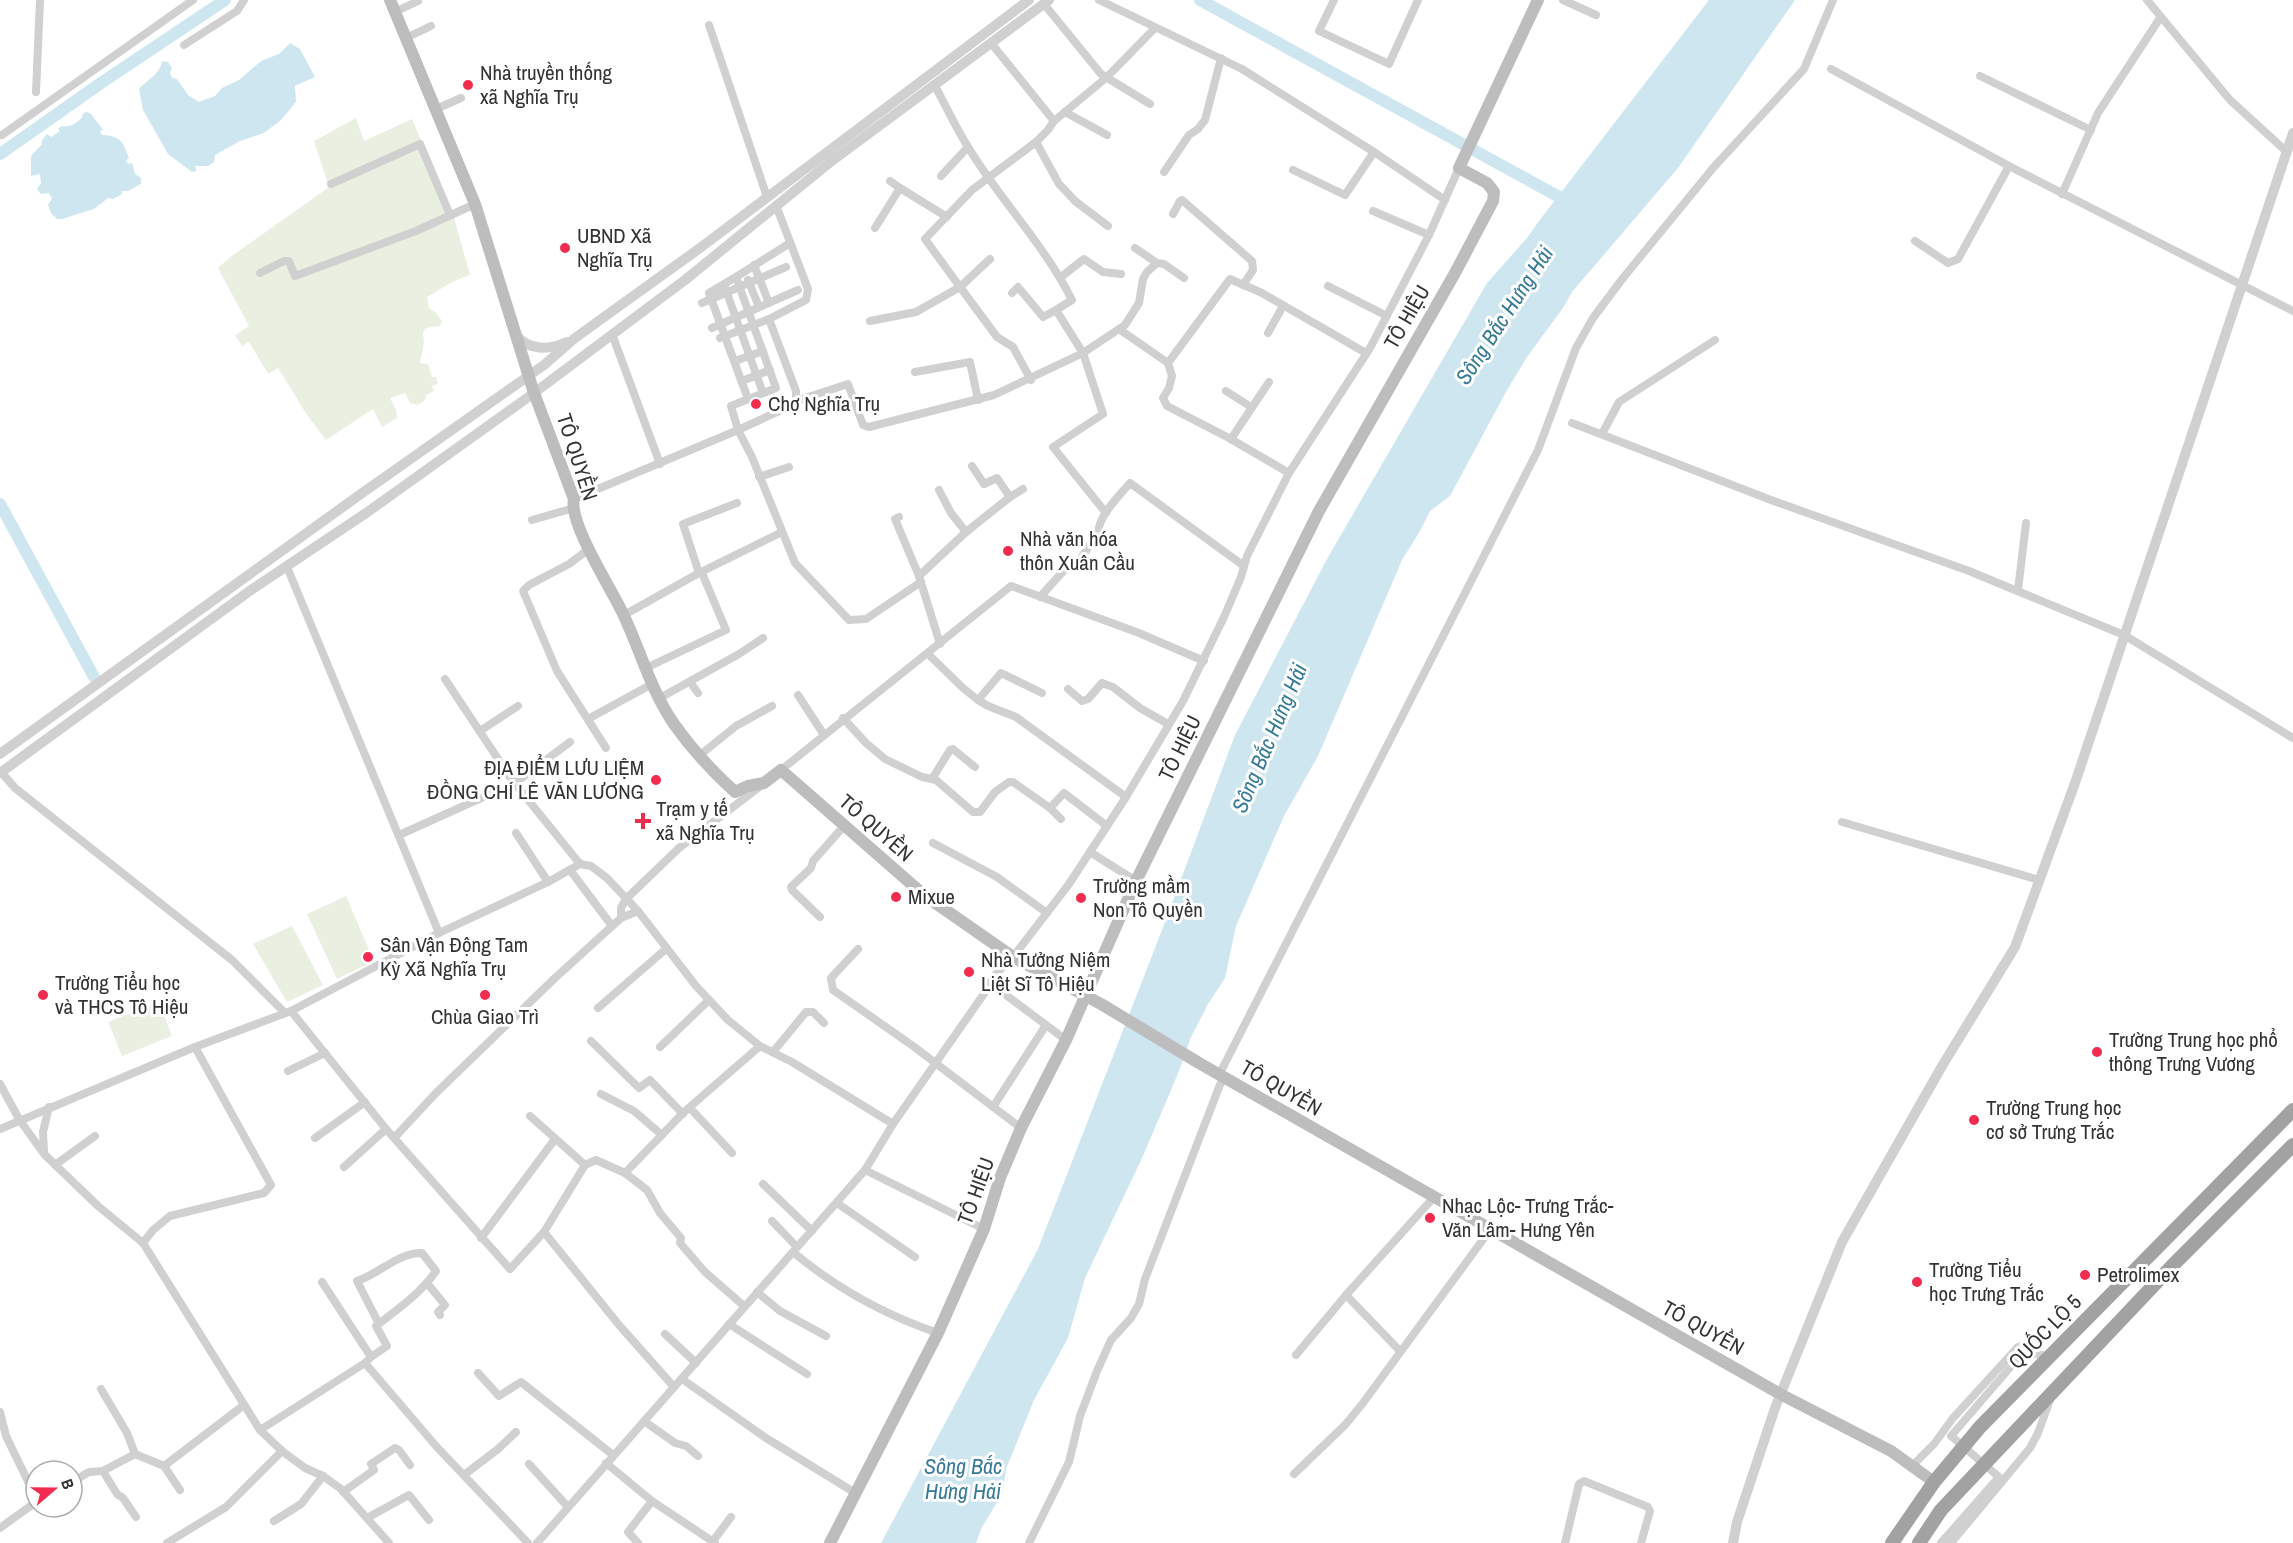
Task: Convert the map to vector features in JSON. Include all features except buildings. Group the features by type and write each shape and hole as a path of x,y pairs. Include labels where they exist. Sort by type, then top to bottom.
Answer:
{"highway":[{"name":"QUỐC LỘ 5","path":"1892,1543 1934,1482 1980,1427 2293,1110"},
{"path":"1919,1543 1941,1510 2173,1265 2293,1145"}],"main road":[{"path":"1460,164 1538,0"},
{"name":"TÔ QUYỀN","path":"392,6 475,204 514,333 589,549 624,615 658,699 674,724 738,796"},
{"name":"TÔ HIỆU","path":"830,1543 938,1333 984,1228 1000,1178 1066,1040 1136,881 1318,511 1455,273 1493,201 1494,192 1487,183 1460,164"},
{"path":"738,796 748,786 764,783 781,770"},
{"name":"TÔ QUYỀN","path":"781,770 924,895 1013,957 1101,1004 1221,1076 1782,1395 1849,1428 1913,1466 1934,1482"}],"street":[{"path":"36,92 40,0"},
{"path":"2,135 193,0"},
{"path":"184,45 237,11 244,0"},
{"path":"0,754 544,365 575,338 1029,0"},
{"path":"1099,0 1242,69 1374,152 1445,200"},
{"path":"1334,0 1319,31 1389,64 1418,0"},
{"path":"1563,0 1596,15"},
{"path":"1029,1543 1069,1462 1080,1416 1111,1340 1131,1318 1139,1304 1145,1279 1221,1076 1538,450 1576,348 1593,318 1623,278 1713,168 1804,69 1833,0"},
{"path":"2147,0 2230,100 2287,152"},
{"path":"392,6 418,1"},
{"path":"744,1306 705,1272 680,1244 681,1238 660,1213 647,1190 625,1173 597,1160 585,1165 544,1232 510,1269 386,1129 325,1053 288,1012 232,960 24,795 0,772 251,590 534,393 777,208 829,164 1046,2 1106,78 1150,104"},
{"path":"2062,194 2107,99 2160,18"},
{"path":"406,38 431,26"},
{"path":"709,26 769,195 777,208 806,284 806,300 769,319 723,337"},
{"path":"1031,380 1013,346 997,337 925,240 988,177 1036,142 1054,121 1106,78 1155,28"},
{"path":"991,43 1054,121"},
{"path":"1164,172 1189,135 1205,120 1221,58"},
{"path":"1831,69 2062,194 2293,311"},
{"path":"1980,76 2091,130"},
{"path":"926,77 935,86 968,147 1061,278 1072,300 1043,317 1018,287 1012,292"},
{"path":"436,109 461,98"},
{"path":"1065,112 1107,135"},
{"path":"1733,1543 1775,1408 1842,1242 1942,1066 2015,947 2124,635 2293,134"},
{"path":"1036,142 1059,184 1075,201 1108,226"},
{"path":"331,184 420,144 450,215"},
{"path":"941,176 968,147"},
{"path":"1293,170 1345,195 1374,152"},
{"path":"537,1543 696,1363 774,1270 795,1250 865,1170 893,1124 990,983 1069,884 1126,797 1204,661 1247,556 1288,473 1366,353 1387,316 1429,235 1460,164"},
{"path":"1915,242 1948,263 1958,259 2009,166"},
{"path":"890,181 947,217"},
{"path":"874,228 900,188"},
{"path":"1173,214 1182,200 1252,261 1253,270 1243,285"},
{"path":"260,273 284,261 289,261 295,276 416,231 475,204"},
{"path":"1373,211 1429,235"},
{"path":"725,289 735,277 790,243"},
{"path":"1135,248 1184,278"},
{"path":"1061,278 1084,258 1103,272 1121,274"},
{"path":"870,321 916,312 960,287 990,259"},
{"path":"532,520 738,430 796,401 848,384 863,425 869,428 978,400 1031,380 1083,353 1125,325 1139,303 1143,279 1157,263"},
{"path":"754,265 769,303"},
{"path":"748,399 729,345 723,337 721,324 709,293 739,287 786,267"},
{"path":"745,271 759,307"},
{"path":"735,277 776,388 731,406 738,430 795,563 849,620 866,619 920,579 966,532 1023,489"},
{"path":"1168,363 1230,279 1366,353"},
{"path":"1328,286 1387,316"},
{"path":"725,289 763,393"},
{"path":"712,328 798,290"},
{"path":"702,303 711,298"},
{"path":"1268,333 1283,306"},
{"path":"1056,310 1083,353 1103,414 1053,447 1106,513"},
{"path":"601,319 612,334 660,464"},
{"path":"769,319 796,391 796,401"},
{"path":"1119,329 1168,363 1172,376 1163,398 1164,403 1288,473"},
{"path":"514,333 527,345 543,348 563,344 575,338"},
{"path":"729,345 757,335"},
{"path":"1602,435 1619,402 1715,340"},
{"path":"735,362 763,351"},
{"path":"915,372 970,362 978,400"},
{"path":"742,381 770,370"},
{"path":"1231,439 1269,382"},
{"path":"1226,391 1251,408"},
{"path":"1572,423 1771,500 2018,590 2124,635 2293,738"},
{"path":"972,466 984,484 997,478 1010,497"},
{"path":"759,477 789,467"},
{"path":"1040,597 1066,568 1077,564 1098,533 1098,528 1106,513 1130,483 1244,566"},
{"path":"939,490 951,513 966,532"},
{"path":"646,668 726,630 679,526 737,503"},
{"path":"899,517 895,519 920,579 940,644"},
{"path":"2018,590 2026,523"},
{"path":"624,615 700,573 782,532"},
{"path":"589,549 569,564 529,585 523,591 557,671 606,748"},
{"path":"280,552 439,933"},
{"path":"781,770 843,718 928,654 1011,586 1139,633 1204,661"},
{"path":"658,699 763,638"},
{"path":"928,654 978,700 1016,717 1126,797"},
{"path":"978,700 1001,673 1042,693"},
{"path":"445,679 515,783 580,864 600,871 638,911 709,1000 728,1020 760,1046 792,1062 893,1124"},
{"path":"690,682 698,693"},
{"path":"1068,689 1083,701 1088,699 1102,683 1113,687 1140,708 1168,724"},
{"path":"588,719 652,684"},
{"path":"798,695 824,735"},
{"path":"700,755 729,731 772,705"},
{"path":"480,731 518,706"},
{"path":"843,718 866,743 885,759 940,783 965,807 976,813 980,812 995,792 1009,782 1020,786 1061,819"},
{"path":"399,835 515,783 570,742"},
{"path":"932,779 950,750 953,749 975,766"},
{"path":"1050,808 1064,793 1107,826"},
{"path":"621,918 621,908 626,899 738,796"},
{"path":"1842,822 2039,880"},
{"path":"820,916 791,887 811,868 813,861 844,826"},
{"path":"516,833 548,882"},
{"path":"933,843 997,877 1047,913"},
{"path":"1090,852 1136,881"},
{"path":"0,1129 183,1048 195,1047 288,1012 439,933 548,882 580,864"},
{"path":"570,870 612,926"},
{"path":"395,1137 436,1093 612,926 621,918 638,911"},
{"path":"598,1008 667,948"},
{"path":"858,949 831,978 833,990 935,1062 1022,1128"},
{"path":"990,983 1066,1040"},
{"path":"660,1047 709,1000"},
{"path":"773,1052 806,1012 813,1012 824,1023"},
{"path":"993,1107 1046,1024"},
{"path":"591,1041 639,1088 650,1080 732,1153"},
{"path":"625,1173 686,1111 760,1046"},
{"path":"143,1243 153,1230 170,1216 264,1193 271,1185 195,1047"},
{"path":"288,1071 325,1053"},
{"path":"0,1084 19,1119 45,1156 98,1206 143,1243 260,1430 282,1451 305,1468 323,1476 343,1492 387,1542"},
{"path":"601,1094 634,1111 662,1135"},
{"path":"315,1138 365,1102"},
{"path":"45,1156 43,1132 49,1107"},
{"path":"530,1116 585,1165"},
{"path":"344,1167 386,1129"},
{"path":"55,1165 94,1136"},
{"path":"482,1239 555,1139"},
{"path":"865,1170 984,1228"},
{"path":"764,1184 812,1231"},
{"path":"1296,1355 1346,1295 1434,1197"},
{"path":"837,1203 915,1257"},
{"path":"772,1221 795,1250 819,1274 880,1309 909,1323 938,1333"},
{"path":"1294,1474 1345,1425 1490,1230"},
{"path":"544,1232 619,1325 674,1388"},
{"path":"260,1430 387,1346 376,1326 380,1324 427,1283 436,1271 422,1253 416,1253 357,1281 380,1324"},
{"path":"322,1282 368,1360 436,1446 528,1543"},
{"path":"427,1283 445,1305 438,1312 440,1316"},
{"path":"757,1292 780,1311 825,1336"},
{"path":"1346,1295 1400,1351"},
{"path":"729,1324 807,1374"},
{"path":"665,1334 696,1363"},
{"path":"1913,1466 2018,1347 2021,1346 2033,1354"},
{"path":"1941,1543 1999,1477 1951,1436 2020,1356 2033,1354 2050,1357"},
{"path":"478,1373 499,1396 521,1382 613,1455"},
{"path":"682,1379 765,1438 856,1494"},
{"path":"101,1389 127,1433 135,1454 164,1466 180,1490"},
{"path":"1951,1543 2030,1448 2053,1392"},
{"path":"164,1466 244,1405"},
{"path":"0,1412 6,1436 24,1474"},
{"path":"644,1421 675,1443 686,1446 698,1456"},
{"path":"465,1475 516,1432"},
{"path":"343,1492 374,1470 370,1464 395,1448 410,1465"},
{"path":"167,1543 226,1507 282,1451"},
{"path":"84,1475 89,1472 103,1471 135,1454"},
{"path":"606,1463 652,1501 714,1542 731,1517"},
{"path":"529,1464 568,1508"},
{"path":"103,1471 117,1494 123,1498 136,1517"},
{"path":"274,1521 302,1504 323,1476"},
{"path":"1565,1543 1580,1484 1584,1481 1648,1507 1650,1511 1641,1543"},
{"path":"367,1518 409,1495 429,1520"},
{"path":"638,1543 628,1532 652,1501"},
{"path":"0,1528 24,1509"}],"green space":[{"path":"356,118 364,141 412,119 453,214 470,275 454,281 427,297 429,308 442,321 440,326 426,328 423,332 424,343 420,363 428,364 432,377 436,377 438,384 432,386 434,391 426,395 425,400 418,405 410,403 405,393 390,398 397,418 382,427 373,409 326,440 307,415 278,368 268,374 249,342 242,346 235,335 249,326 218,268 329,187 314,141"},
{"path":"346,896 374,961 337,979 307,914"},
{"path":"292,926 323,985 287,1002 253,944"},
{"path":"159,1002 172,1036 122,1056 108,1022"}],"water":[{"name":"Sông Bắc Hưng Hải","path":"1709,0 1795,0 1678,168 1572,292 1507,390 1450,496 1430,511 1402,560 1318,756 1284,816 1236,926 1225,978 1191,1037 1143,1156 1085,1278 1068,1338 1034,1400 1006,1469 1003,1492 981,1529 976,1543 881,1543 1038,1249 1235,735 1327,559 1487,283 1527,238"},
{"path":"290,43 300,49 315,77 295,86 296,102 281,120 264,133 240,141 215,155 214,162 208,166 195,166 197,171 192,172 168,154 143,110 139,89 156,73 162,61 168,62 172,68 170,73 172,78 177,79 188,95 199,102 215,96 222,88 239,80 261,61 279,54"},
{"path":"87,112 103,130 100,131 102,135 117,138 123,144 129,158 126,160 128,164 132,163 135,174 141,178 141,184 128,191 122,191 121,195 113,199 108,198 94,209 57,219 51,213 48,205 52,199 49,193 41,194 37,189 41,183 40,174 31,176 31,156 42,144 47,134 51,137 60,131 58,129 62,126 73,125 82,118 83,113"}],"waterway":[{"path":"0,154 225,0"},
{"path":"1200,0 1572,204"},
{"path":"0,504 94,677"}],"place":[{"name":"Nhà truyền thống xã Nghĩa Trụ","path":"468,85"},
{"name":"UBND Xã Nghĩa Trụ","path":"565,248"},
{"name":"Chợ Nghĩa Trụ","path":"756,404"},
{"name":"Nhà văn hóa thôn Xuân Cầu","path":"1008,551"},
{"name":"ĐỊA ĐIỂM LƯU LIỆM ĐỒNG CHÍ LÊ VĂN LƯƠNG","path":"656,780"},
{"name":"Trạm y tế xã Nghĩa Trụ","path":"643,821"},
{"name":"Mixue","path":"896,897"},
{"name":"Trường mầm Non Tô Quyền","path":"1081,898"},
{"name":"Sân Vận Động Tam Kỳ Xã Nghĩa Trụ","path":"368,957"},
{"name":"Nhà Tưởng Niệm Liệt Sĩ Tô Hiệu","path":"969,972"},
{"name":"Trường Tiểu học và THCS Tô Hiệu","path":"43,995"},
{"name":"Chùa Giao Trì","path":"485,995"},
{"name":"Trường Trung học phổ thông Trưng Vương","path":"2097,1052"},
{"name":"Trường Trung học cơ sở Trưng Trắc","path":"1974,1120"},
{"name":"Nhạc Lộc- Trưng Trắc- Văn Lâm- Hưng Yên","path":"1430,1218"},
{"name":"Petrolimex","path":"2085,1275"},
{"name":"Trường Tiểu học Trưng Trắc","path":"1917,1282"}]}
